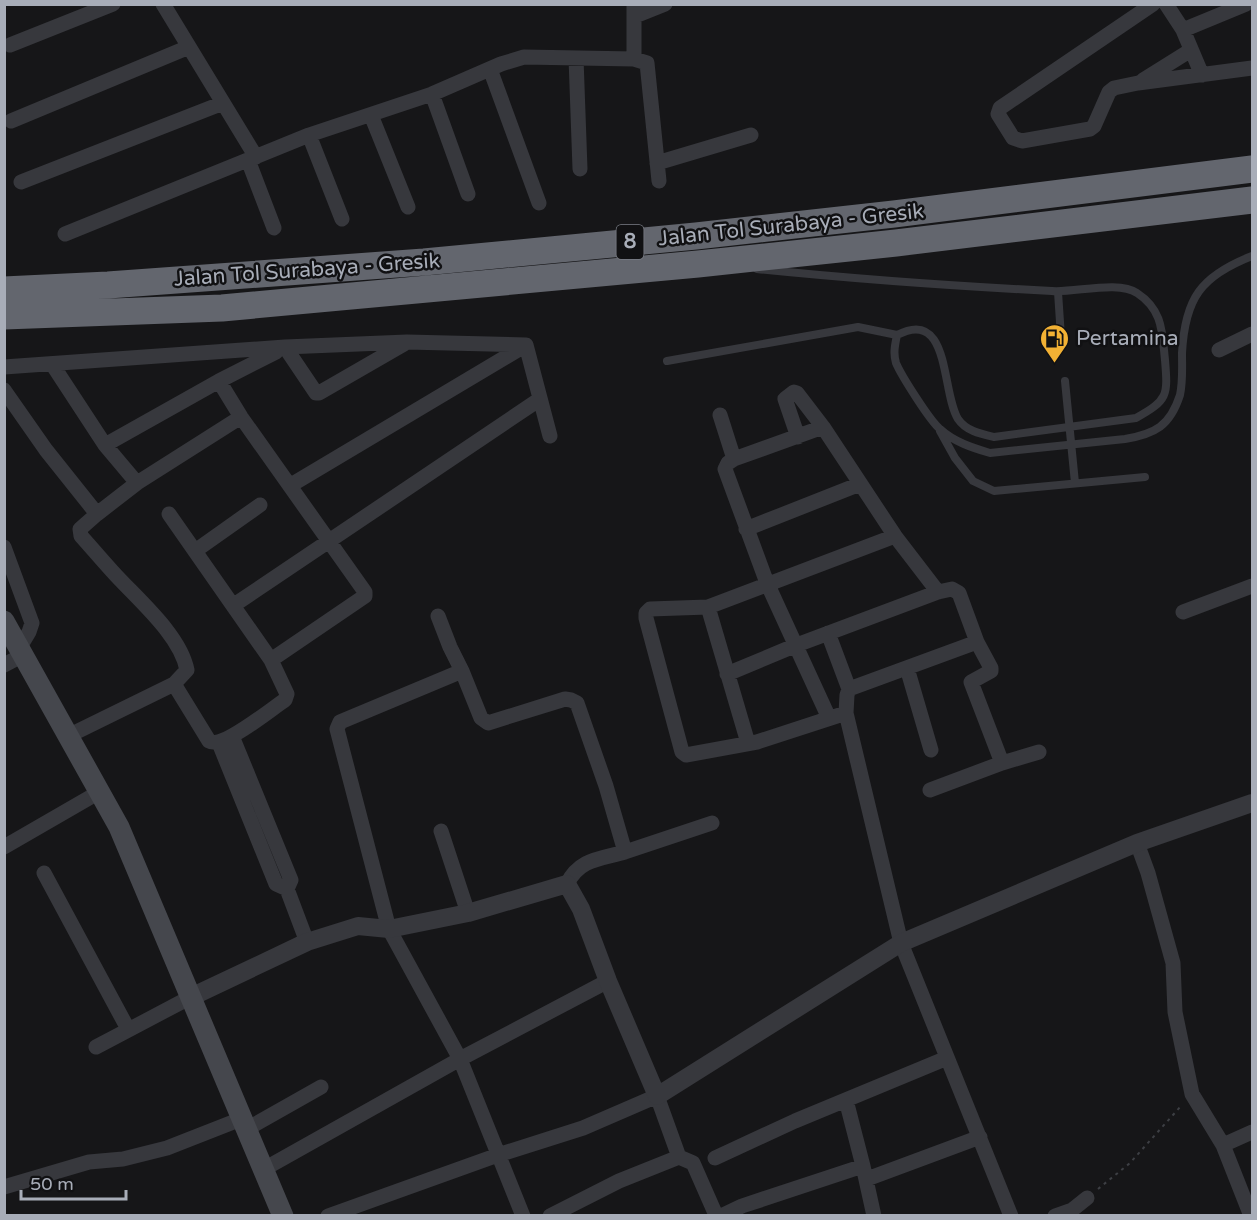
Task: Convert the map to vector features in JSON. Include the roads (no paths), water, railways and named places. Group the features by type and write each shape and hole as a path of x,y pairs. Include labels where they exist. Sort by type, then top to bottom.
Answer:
{"highway":[{"name":"Jalan Tol Surabaya - Gresik","path":"4,290 108,285 424,262 696,236 906,213 1252,169"},
{"name":"Jalan Tol Surabaya - Gresik","path":"4,316 222,308 698,264 896,243 1252,200"}],"main road":[{"path":"4,621 101,791 119,827 179,1002 243,1124 283,1215"}],"street":[{"path":"10,45 113,4"},
{"path":"163,4 223,103 252,159 274,228"},
{"path":"634,59 634,10 665,4"},
{"path":"1153,4 1000,108 998,114 1013,138 1017,140 1090,129 1094,126 1111,90 1138,82 1252,68"},
{"path":"1166,4 1183,30 1202,75"},
{"path":"1183,30 1246,4"},
{"path":"11,122 189,47"},
{"path":"1138,82 1191,50"},
{"path":"65,234 309,135 432,94 524,57 644,61 648,67 659,181"},
{"path":"576,58 580,169"},
{"path":"490,69 539,203"},
{"path":"432,94 468,194"},
{"path":"21,182 223,103"},
{"path":"371,115 408,207"},
{"path":"309,135 342,219"},
{"path":"657,163 751,135"},
{"path":"1219,350 1252,334"},
{"path":"4,367 407,342 526,345"},
{"path":"284,348 316,393 319,393 407,342"},
{"path":"526,345 550,436"},
{"path":"291,485 526,345"},
{"path":"105,445 219,381 284,348"},
{"path":"52,364 105,445 137,483"},
{"path":"219,381 241,417 365,589 365,596 271,660"},
{"path":"4,390 46,450 97,514"},
{"path":"798,437 785,399 794,392 823,427 895,536 938,592"},
{"path":"234,605 540,399"},
{"path":"720,415 734,459"},
{"path":"68,736 174,684 187,670 185,658 154,616 110,570 79,533 80,529 137,483 241,417"},
{"path":"823,427 734,459 725,469 767,583 829,718"},
{"path":"746,529 860,484"},
{"path":"195,551 260,505"},
{"path":"169,514 271,660 287,697 226,740 213,744 174,684"},
{"path":"846,713 748,743 686,755 682,752 646,613 650,609 708,607 895,536"},
{"path":"4,547 32,622 22,651 4,665"},
{"path":"1182,612 1252,586"},
{"path":"727,674 828,633 938,592 952,589 959,593 977,642 992,670 971,682 1002,763"},
{"path":"708,607 748,743"},
{"path":"438,616 482,718 488,723 565,699 571,699 577,704 606,786 624,852"},
{"path":"828,633 849,689 846,713 901,943 1011,1215"},
{"path":"849,689 977,642"},
{"path":"907,668 931,750"},
{"path":"462,671 346,719 340,722 337,729 389,929 460,1059 523,1215"},
{"path":"226,740 251,802 291,880 289,895 307,942"},
{"path":"930,790 1039,752"},
{"path":"4,847 101,791"},
{"path":"328,1215 622,1113 657,1096 901,943 1137,843 1252,803"},
{"path":"96,1047 179,1002 307,942 358,926 389,929 468,913 567,884 572,874 580,866 712,823"},
{"path":"441,831 468,913"},
{"path":"1137,843 1148,873 1173,963 1175,1012 1192,1094 1223,1145 1251,1215"},
{"path":"44,873 128,1029"},
{"path":"567,884 581,909 608,981 657,1096 679,1157"},
{"path":"264,1169 460,1059 608,981"},
{"path":"715,1158 947,1058"},
{"path":"4,1187 89,1162 123,1159 243,1124 321,1087"},
{"path":"846,1100 874,1215"},
{"path":"1223,1145 1252,1132"},
{"path":"550,1215 620,1181 679,1157 693,1163 718,1214 980,1137"},
{"path":"1056,1215 1072,1210 1087,1198"}],"lane":[{"path":"939,429 969,447 990,453 1144,435 1164,424 1176,407 1180,395 1186,319 1194,299 1215,273 1252,256"},
{"path":"667,361 858,327 897,335 918,328 931,336 940,352 946,371 950,399 959,420 975,433 994,437 1136,418 1155,407 1167,389 1162,325 1153,308 1136,292 1123,287 1058,292 838,278 698,264"},
{"path":"1058,292 1061,337"},
{"path":"897,335 894,348 896,362 955,458 973,480 993,491 1145,477"},
{"path":"1065,381 1075,483"}],"place":[{"name":"Pertamina","path":"1055,364"}]}
